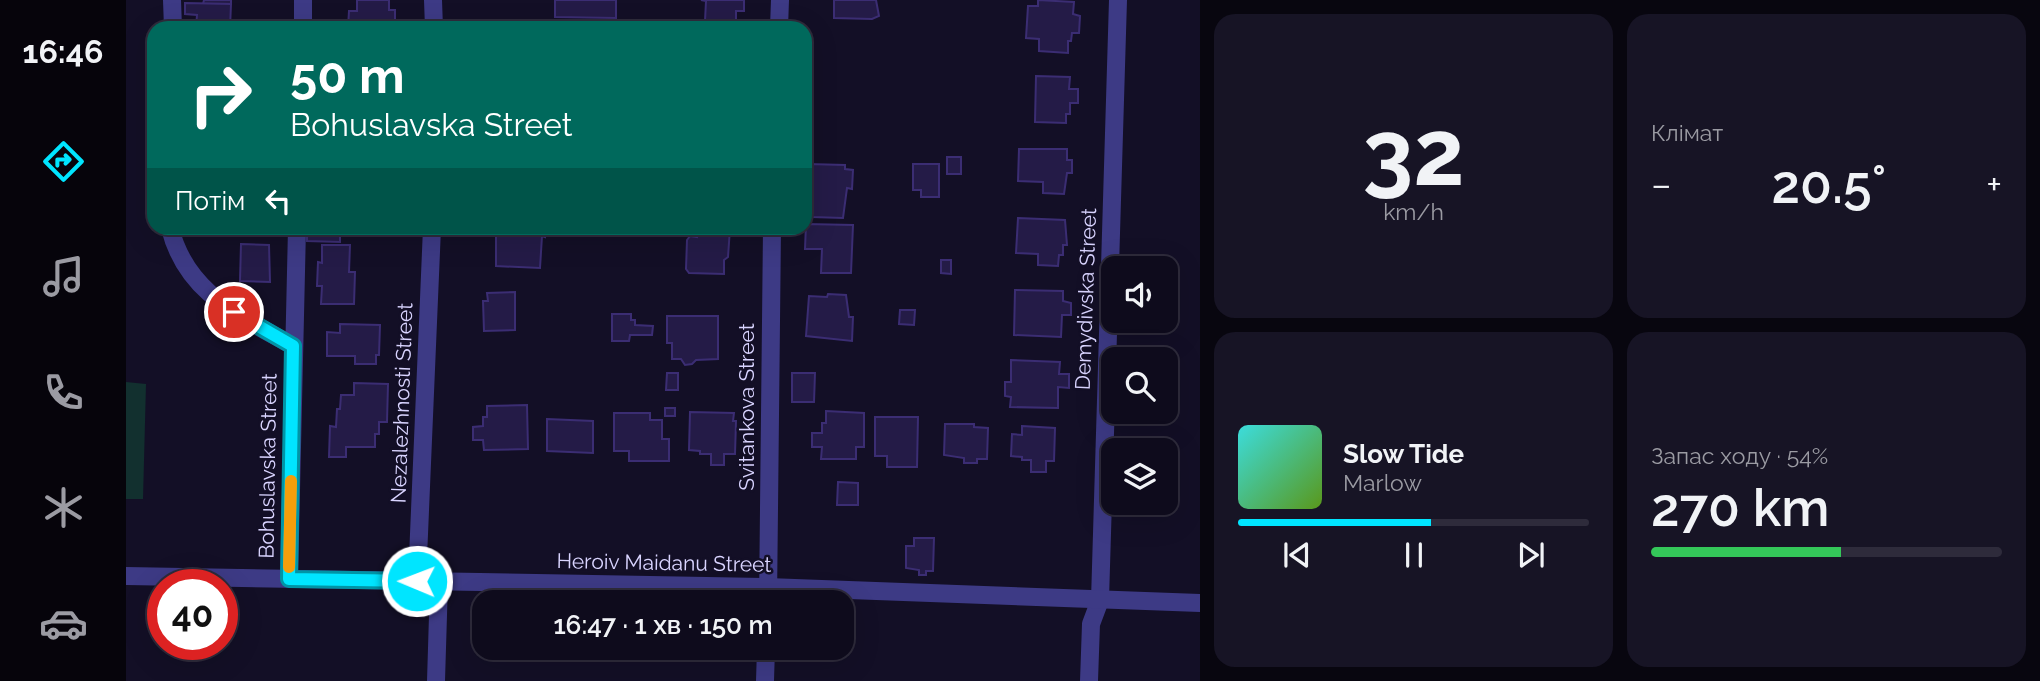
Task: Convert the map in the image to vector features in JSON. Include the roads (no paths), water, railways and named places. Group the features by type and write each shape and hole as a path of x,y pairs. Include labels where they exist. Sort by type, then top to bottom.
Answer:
{"street":[{"path":"172,0 173,21"},
{"path":"303,0 303,21"},
{"path":"433,0 434,21"},
{"path":"779,21 780,0"},
{"name":"Demydivska Street","path":"1089,681 1091,624 1100,600 1118,0"},
{"path":"172,235 176,250 192,275 211,296 293,346"},
{"name":"Bohuslavska Street","path":"289,579 297,235"},
{"name":"Nezalezhnosti Street","path":"417,581 432,235"},
{"name":"Svitankova Street","path":"768,590 772,235"},
{"name":"Heroiv Maidanu Street","path":"126,576 417,581 641,590"},
{"path":"436,681 439,582"},
{"name":"Heroiv Maidanu Street","path":"854,596 1200,603"},
{"path":"765,681 766,660"}]}
